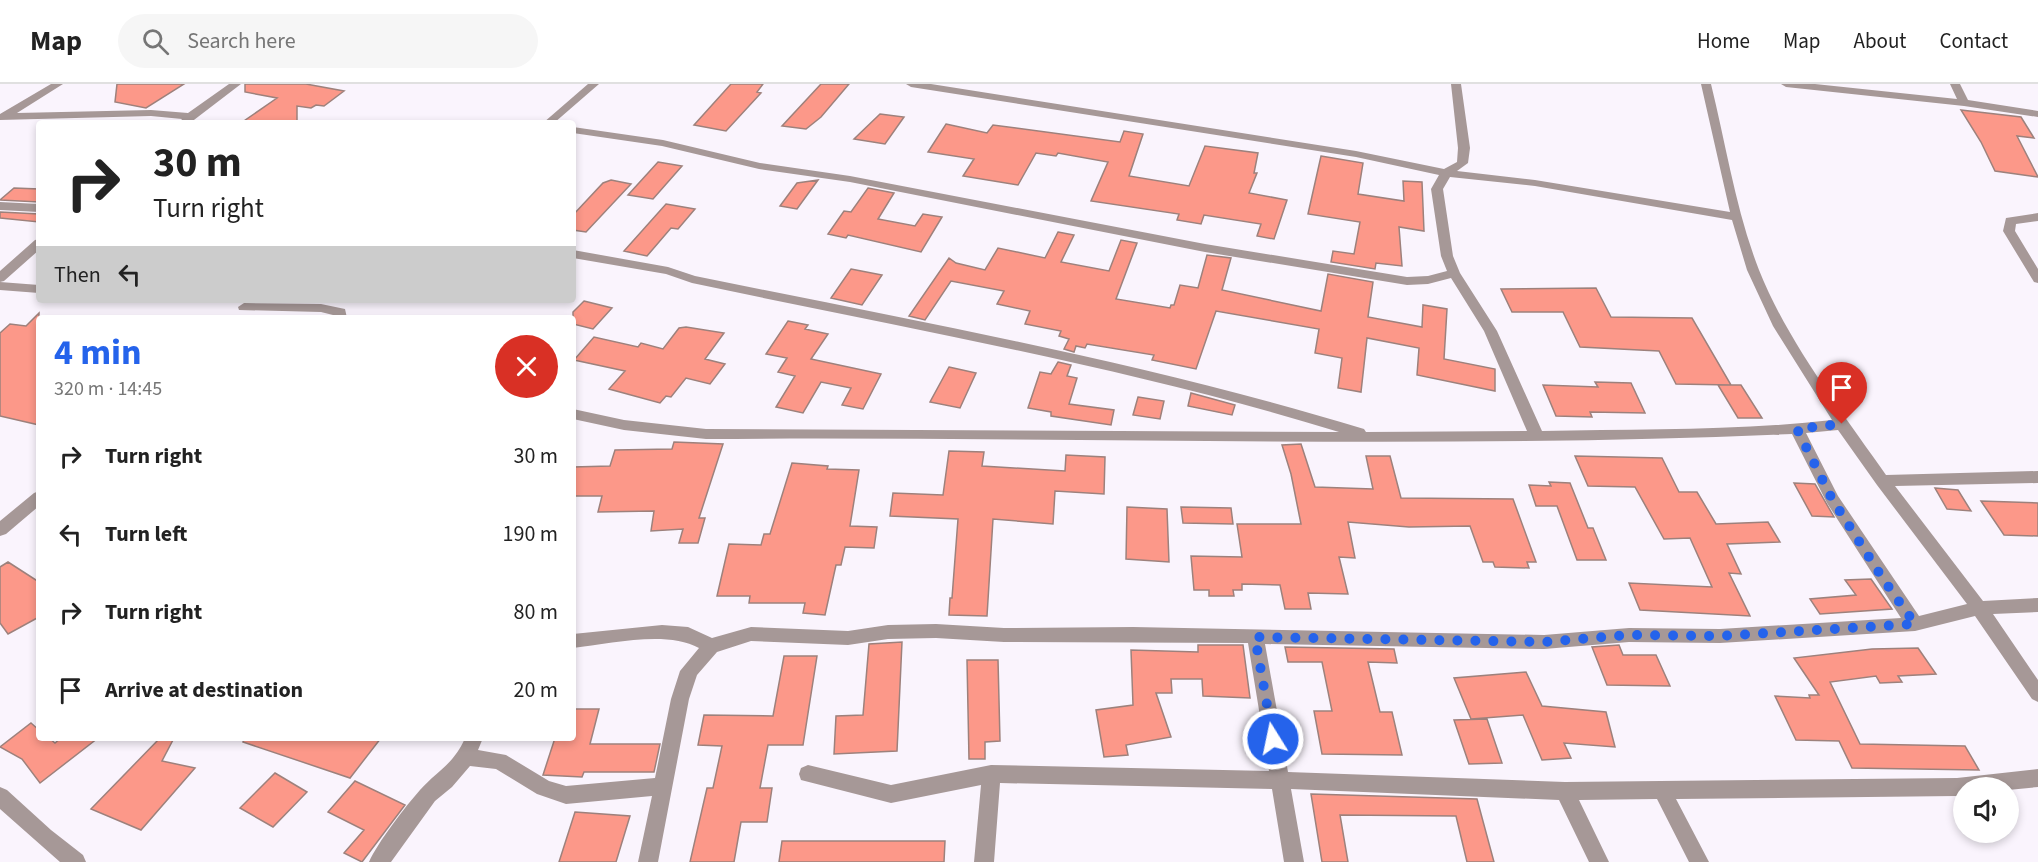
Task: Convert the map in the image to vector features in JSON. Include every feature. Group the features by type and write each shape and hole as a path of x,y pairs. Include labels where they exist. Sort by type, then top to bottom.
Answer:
{"street":[{"path":"2,117 58,84"},
{"path":"2,117 151,113 187,120 207,103 236,84"},
{"path":"552,120 594,84"},
{"path":"911,84 1356,154 1446,173 1535,183 1737,217"},
{"path":"1456,84 1464,148 1462,163 1446,173 1437,189 1447,256 1454,273 1469,292 1494,338 1537,436"},
{"path":"1706,84 1737,217 1753,270 1776,316 1842,424 1882,482 1979,608 2038,694"},
{"path":"1786,84 1964,103 2038,114"},
{"path":"1954,84 1964,103"},
{"path":"576,130 663,143 692,151 719,154 769,168 850,179 1291,263 1407,281 1428,280 1454,273"},
{"path":"0,206 36,208"},
{"path":"2038,217 2010,221 2009,231 2038,279"},
{"path":"0,278 36,246"},
{"path":"576,255 668,271 692,279 1117,368 1268,405 1373,438"},
{"path":"0,286 36,289"},
{"path":"237,315 247,303 321,308 340,312 340,315"},
{"path":"576,415 624,425 706,434 1373,438 1797,429 1842,424"},
{"path":"1797,429 1832,499 1915,624"},
{"path":"1882,482 2038,477"},
{"path":"0,530 36,500"},
{"path":"648,862 680,699 690,671 711,646 751,634 848,638 888,632 936,630 1004,635 1545,642 1629,635 1720,636 1915,624 1979,608 2038,605"},
{"path":"576,641 662,632 688,634 711,646"},
{"path":"1255,637 1294,862"},
{"path":"379,862 428,795 445,781 466,757 473,741"},
{"path":"466,757 499,761 544,788 566,795 664,786"},
{"path":"808,774 891,794 992,774 1280,780 1565,791 1957,787 2038,778"},
{"path":"984,862 992,774"},
{"path":"1662,789 1699,862"},
{"path":"1565,791 1599,862"},
{"path":"0,796 44,837 76,862"}],"building":[{"path":"117,84 184,84 146,108 115,102"},
{"path":"245,84 306,84 344,91 324,106 316,105 311,108 297,106 297,120 245,120 277,98 245,92"},
{"path":"731,84 763,84 757,92 761,93 726,131 694,125"},
{"path":"821,84 849,84 821,117 806,129 782,126"},
{"path":"1961,110 2021,117 2034,138 2017,136 2038,177 1995,171 1981,142"},
{"path":"880,114 904,117 885,144 854,139"},
{"path":"946,124 987,133 993,125 1120,142 1124,131 1143,134 1129,176 1189,186 1205,146 1258,153 1254,173 1257,173 1249,193 1287,200 1274,239 1257,236 1261,224 1204,215 1201,224 1177,220 1179,214 1091,201 1108,162 1058,153 1056,156 1036,153 1018,185 963,176 974,159 928,152"},
{"path":"1321,156 1363,163 1358,194 1404,201 1403,181 1422,182 1424,231 1399,227 1402,266 1376,263 1375,269 1331,262 1333,251 1354,254 1360,222 1308,214"},
{"path":"658,162 682,166 653,199 628,195"},
{"path":"611,180 631,184 586,232 576,230 576,212 603,183"},
{"path":"818,180 797,209 780,206 797,183"},
{"path":"14,188 36,189 36,202 0,200"},
{"path":"868,188 894,193 878,219 915,226 923,214 942,217 921,252 848,235 846,238 828,234 844,211 851,212"},
{"path":"666,204 695,209 678,229 671,228 647,256 624,251"},
{"path":"0,212 36,214 36,222 0,218"},
{"path":"1058,232 1074,235 1061,262 1109,271 1121,240 1137,243 1116,299 1170,308 1174,305 1180,285 1198,288 1207,255 1231,258 1222,290 1321,311 1328,274 1373,282 1368,317 1422,327 1423,305 1447,309 1444,359 1495,369 1495,391 1417,375 1419,348 1367,338 1361,392 1338,388 1342,358 1315,353 1319,329 1216,311 1196,369 1152,360 1154,355 1087,344 1085,348 1076,346 1074,352 1064,349 1069,339 1059,336 1061,331 1025,324 1030,311 997,304 1004,291 951,281 925,320 909,316 949,258 956,263 985,270 998,248 1045,258"},
{"path":"851,269 882,275 862,305 831,298"},
{"path":"1596,288 1611,317 1692,318 1731,385 1676,384 1659,351 1580,347 1563,312 1512,312 1501,289"},
{"path":"584,301 612,308 593,329 576,325 576,315 573,315 573,312"},
{"path":"36,316 36,424 0,416 0,333 10,324 26,326"},
{"path":"788,321 808,325 805,329 828,334 811,359 881,374 863,409 842,405 851,388 821,382 803,413 776,407 795,376 778,372 787,358 766,354"},
{"path":"679,328 724,333 705,359 725,364 710,384 686,378 671,397 666,396 660,403 609,389 625,371 576,360 594,337 638,347 641,343 663,349"},
{"path":"1058,362 1071,365 1067,376 1077,378 1069,404 1114,410 1111,425 1051,416 1051,412 1028,408 1040,372 1051,374"},
{"path":"949,367 976,373 960,408 930,402"},
{"path":"1595,382 1631,383 1645,413 1590,412 1592,417 1556,416 1543,385 1598,387"},
{"path":"1718,385 1741,385 1762,418 1738,418"},
{"path":"1191,393 1235,405 1232,415 1188,406"},
{"path":"1138,397 1164,401 1160,419 1133,415"},
{"path":"674,442 723,444 699,518 705,518 698,543 679,543 683,529 651,531 654,511 598,512 602,496 576,496 576,467 610,466 615,450 672,449"},
{"path":"1301,444 1315,487 1373,489 1366,456 1390,456 1401,498 1513,499 1536,562 1527,562 1529,568 1495,567 1493,562 1483,562 1470,526 1409,527 1348,522 1355,558 1339,557 1348,594 1308,593 1311,609 1285,609 1280,585 1242,584 1242,590 1233,590 1234,596 1209,596 1209,590 1194,590 1191,556 1242,557 1237,524 1301,524 1291,474 1282,445"},
{"path":"949,451 984,452 982,466 1065,471 1066,455 1105,457 1104,494 1055,491 1053,524 993,519 987,616 949,615 958,519 890,516 893,493 943,495"},
{"path":"1575,456 1662,458 1679,492 1697,492 1716,524 1768,522 1780,542 1727,544 1741,574 1729,573 1750,616 1640,610 1629,583 1712,587 1690,538 1664,539 1635,487 1588,486"},
{"path":"792,463 828,466 827,469 859,470 850,526 877,527 874,548 845,547 841,565 836,565 825,615 803,613 805,603 749,603 750,596 717,596 729,544 761,545 764,534 770,534"},
{"path":"1549,482 1570,483 1588,528 1593,528 1606,560 1577,560 1557,506 1536,506 1529,485 1551,486"},
{"path":"1794,483 1815,484 1834,517 1812,516"},
{"path":"1935,488 1958,490 1971,511 1947,509"},
{"path":"1981,501 2038,503 2038,536 2004,535"},
{"path":"1127,507 1167,509 1169,562 1126,559"},
{"path":"1181,507 1231,508 1233,524 1183,523"},
{"path":"8,562 36,580 36,619 8,634 0,623 0,567"},
{"path":"1871,579 1892,609 1820,614 1810,599 1856,595 1845,580"},
{"path":"902,642 897,751 834,754 836,716 863,715 869,644"},
{"path":"1198,645 1243,645 1250,698 1203,696 1202,679 1171,679 1172,693 1156,693 1171,737 1126,745 1128,755 1104,757 1096,710 1133,705 1131,650 1198,652"},
{"path":"1619,645 1623,655 1656,655 1670,686 1607,685 1592,647"},
{"path":"1285,647 1394,649 1397,663 1368,662 1380,712 1392,712 1402,755 1322,754 1314,711 1332,711 1322,662 1288,662"},
{"path":"1918,648 1936,674 1898,676 1902,682 1880,683 1876,676 1830,682 1860,744 1965,746 1979,770 1852,768 1839,741 1796,740 1775,696 1810,698 1809,695 1819,695 1794,658 1872,649"},
{"path":"784,656 817,656 803,745 768,745 760,788 772,788 767,822 741,822 734,862 690,862 707,788 713,788 722,746 698,745 704,715 773,716"},
{"path":"967,660 998,660 1000,741 985,742 985,759 969,759"},
{"path":"1526,672 1542,706 1606,712 1615,747 1564,743 1571,758 1542,760 1523,715 1471,719 1454,678"},
{"path":"576,709 599,709 590,744 660,744 654,772 584,772 582,777 543,775 554,741 576,741"},
{"path":"1487,719 1502,763 1469,764 1454,720"},
{"path":"31,723 36,727 36,741 55,743 57,741 94,741 40,783 22,759 0,747"},
{"path":"157,741 172,741 162,761 195,768 141,830 91,809"},
{"path":"243,741 379,741 350,778"},
{"path":"275,773 307,792 273,827 240,808"},
{"path":"355,781 405,805 362,862 344,853 364,830 328,812"},
{"path":"1311,794 1477,799 1494,862 1467,862 1456,816 1340,815 1348,862 1322,862"},
{"path":"575,812 630,816 616,862 559,862"},
{"path":"782,841 945,841 944,862 779,862"}],"route":[{"path":"1273,739 1255,637 1545,642 1629,635 1720,636 1915,624 1832,499 1797,429 1842,424"}]}
